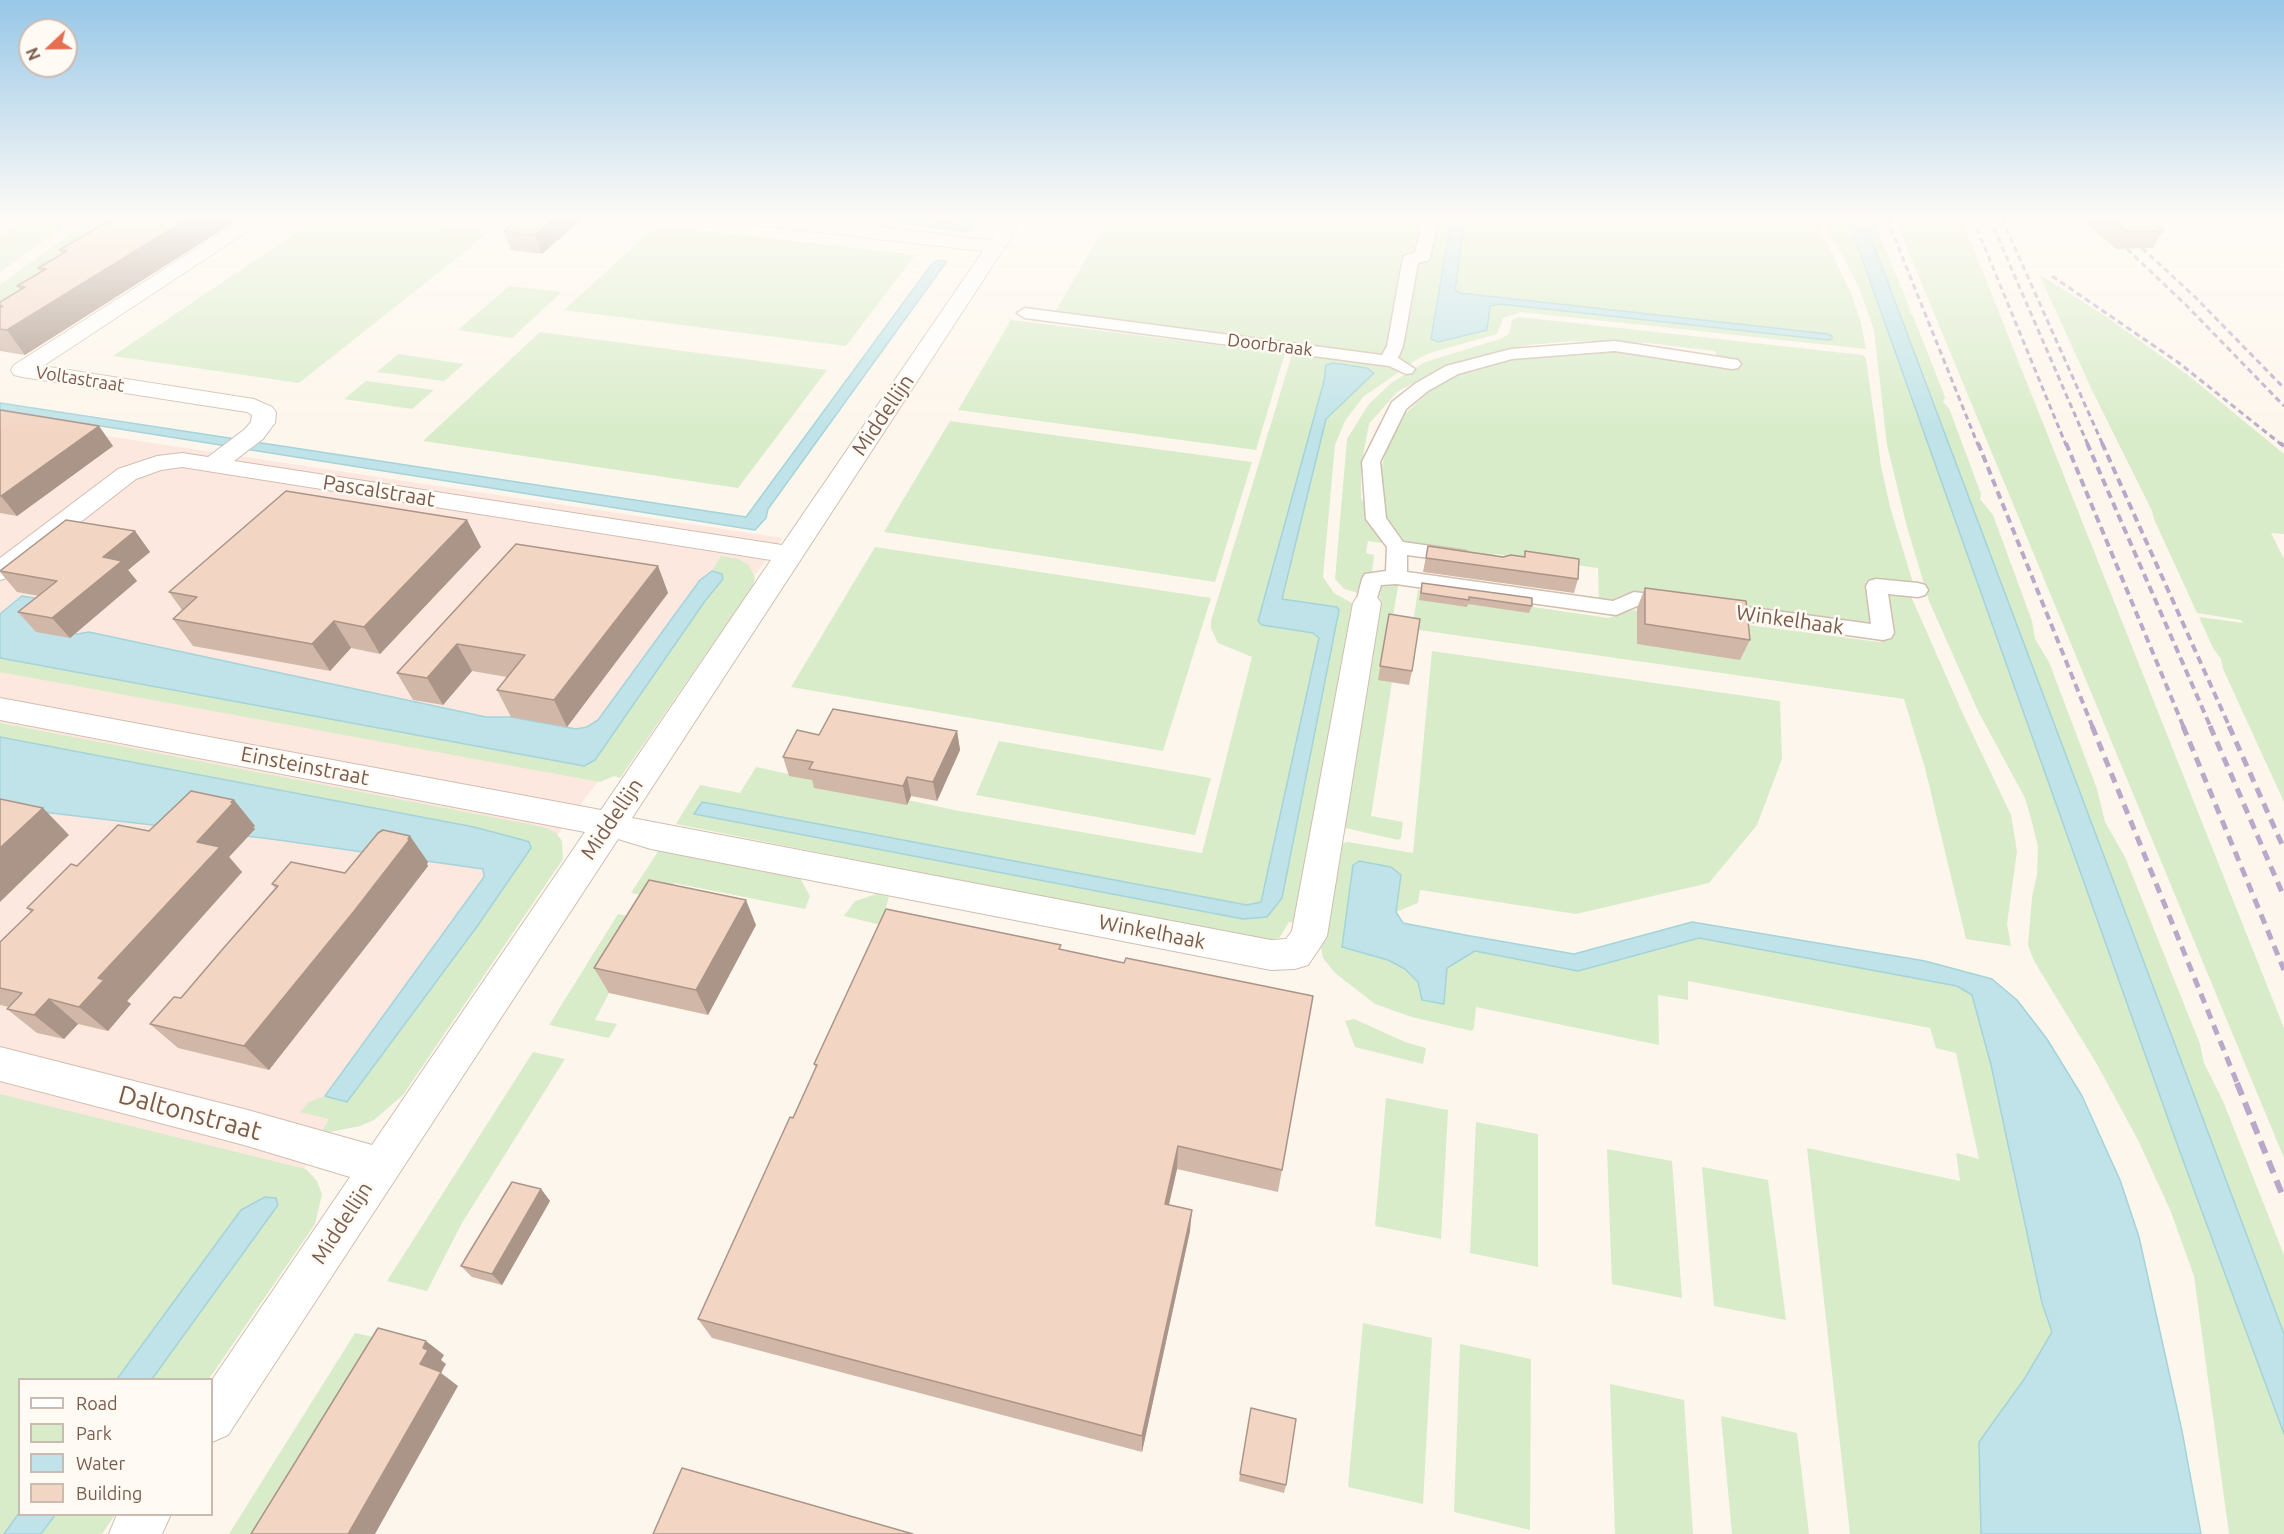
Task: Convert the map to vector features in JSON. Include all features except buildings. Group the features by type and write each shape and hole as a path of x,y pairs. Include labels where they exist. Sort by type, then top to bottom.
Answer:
{"street":[{"name":"Voltastraat","path":"146,291 22,370 254,406 264,412 263,423 254,434 212,465"},
{"name":"Middellijn","path":"213,1417 965,291"},
{"path":"1388,361 1395,346 1405,291"},
{"name":"Doorbraak","path":"1025,313 1388,361 1406,369"},
{"path":"1396,577 1397,547 1376,519 1371,462 1398,406 1422,387 1452,370 1511,354 1616,346 1732,363"},
{"name":"Pascalstraat","path":"0,571 127,474 166,461 182,460 790,555"},
{"path":"1397,547 1477,559"},
{"name":"Winkelhaak","path":"609,824 651,836 1271,955 1295,954 1309,936 1372,579 1396,577 1616,608 1634,599 1883,633 1876,586 1918,590"},
{"name":"Einsteinstraat","path":"0,709 609,824"},
{"name":"Daltonstraat","path":"0,1064 244,1127 379,1166"},
{"path":"133,1534 146,1516"}],"shaded area":[{"path":"0,420 783,538 145,1378 18,1378 18,1516 21,1516 27,1534 0,1534"}],"green space":[{"path":"0,291 16,291 0,303"},
{"path":"210,291 416,291 299,383 113,356"},
{"path":"504,291 562,292 512,338 458,330"},
{"path":"585,291 888,291 846,346 564,310"},
{"path":"1067,291 1439,291 1431,338 1438,342 1487,330 1490,306 1500,304 1828,340 1460,293 1456,291 1850,291 1860,319 1866,349 1521,312 1503,318 1497,334 1419,358 1363,397 1345,421 1335,445 1323,577 1334,593 1352,603 1357,609 1298,923 1289,922 1280,937 1270,940 1127,914 676,824 700,785 740,793 756,767 954,810 1202,853 1252,657 1218,643 1211,628 1211,621 1293,351 1051,319","holes":["1326,365 1367,368 1374,373 1326,419 1282,599 1337,607 1339,610 1282,898 1267,917 1243,919 694,814 703,802 1248,905 1261,902 1319,638 1313,633 1262,625 1258,621 1324,381"]},
{"path":"1860,291 1874,291 2176,1141 2284,1434 2284,1534 2229,1534 2194,1276 2171,1212 2139,1142 2098,1066 2034,961 2028,945 2032,897 2037,874 2038,846 2032,822 2025,798 1978,711 1929,601 1907,527 1887,445 1874,330"},
{"path":"1891,291 1902,291 1910,309 1909,312 1913,316 1945,397 1943,402 1949,408 1981,494 1980,499 1993,515 2032,621 2035,639 2049,662 2097,789 2105,822 2125,857 2200,1044 2204,1063 2223,1101 2284,1255 2284,1334"},
{"path":"1925,291 1990,291 2284,1028 2284,1158"},
{"path":"2047,291 2065,291 2107,317 2189,376 2284,454 2284,534 2271,533 2284,559 2284,802 2223,669 2221,659 2213,648 2199,617 2243,623 2241,620 2197,613 2152,511 2091,388"},
{"path":"1520,317 1862,355 1866,358 1881,466 1890,507 1913,583 1907,586 1867,582 1876,627 1630,592 1599,605 1598,568 1496,554 1485,558 1368,541 1366,553 1374,555 1372,572 1364,576 1358,593 1344,589 1335,579 1347,439 1368,405 1391,383 1425,362 1500,339 1509,334 1512,320","holes":["1573,341 1648,343 1715,351 1717,356 1734,358 1738,368 1652,353 1610,351 1513,359 1475,367 1444,379 1399,419 1387,447 1370,513 1361,498 1361,466 1369,424 1397,392 1439,369 1458,362 1529,345"]},
{"path":"1011,320 1285,353 1256,450 958,410"},
{"path":"540,332 827,370 738,488 423,441"},
{"path":"398,354 464,364 444,381 377,372"},
{"path":"366,381 434,390 412,409 344,399"},
{"path":"950,421 1252,462 1215,582 884,532"},
{"path":"875,547 1211,598 1163,751 791,687"},
{"path":"721,556 738,559 749,565 755,578 753,586 620,778 614,776 600,782 0,672 0,658 584,766 610,737 705,601 723,579 722,574 712,571"},
{"path":"1399,580 1391,629 1378,679 1392,682 1371,816 1403,822 1401,838 1398,840 1341,827 1382,584"},
{"path":"1418,590 1608,618 1633,610 1879,642 1893,637 1894,627 1885,592 1910,594 2011,815 2017,851 2007,924 2011,946 1966,939 1925,768 1904,699 1412,629"},
{"path":"1432,651 1780,701 1782,759 1757,825 1709,883 1576,914 1420,890 1418,903 1396,912 1342,947 1388,960 1405,969 1418,982 1446,987 1447,968 1475,951 1578,971 1699,938 1957,986 1972,995 1991,1065 2042,1303 2052,1332 2025,1378 1979,1442 1981,1534 1850,1534 1807,1148 1960,1181 1956,1153 1979,1159 1956,1053 1936,1048 1930,1028 1688,981 1688,1000 1658,995 1659,1045 1476,1007 1472,1031 1412,1017 1375,1004 1335,973 1323,958 1320,942 1338,845 1348,842 1413,853"},
{"path":"0,723 544,827 555,832 562,841 563,859 403,1095 374,1120 360,1126 330,1132 323,1130 329,1119 300,1112 309,1102 325,1096 348,1101 476,928 523,840 474,827 0,737"},
{"path":"999,741 1211,778 1195,835 976,795"},
{"path":"659,850 800,878 810,896 805,909 674,883 664,899 631,893"},
{"path":"876,894 889,897 881,925 844,916 855,901"},
{"path":"618,914 652,921 595,1020 617,1024 609,1038 549,1025"},
{"path":"1354,1019 1405,1042 1426,1048 1423,1064 1355,1047 1345,1021"},
{"path":"533,1052 565,1059 462,1223 427,1291 387,1281"},
{"path":"0,1094 306,1169 317,1181 322,1194 315,1224 210,1378 153,1378 278,1205 276,1198 241,1210 118,1378 18,1378 18,1513 4,1534 0,1534"},
{"path":"1386,1098 1448,1110 1441,1239 1375,1226"},
{"path":"1476,1122 1538,1134 1538,1267 1470,1253"},
{"path":"1607,1149 1672,1161 1682,1298 1612,1284"},
{"path":"1702,1167 1768,1180 1786,1320 1714,1306"},
{"path":"1363,1323 1432,1338 1423,1504 1348,1487"},
{"path":"355,1333 397,1342 282,1534 229,1534"},
{"path":"1460,1344 1531,1359 1530,1530 1454,1512"},
{"path":"1610,1384 1684,1400 1693,1534 1615,1534"},
{"path":"1721,1416 1797,1433 1809,1534 1732,1534"},
{"path":"54,1516 114,1516 102,1534 41,1534"}],"water":[{"path":"912,291 926,291 768,509 766,518 755,530 0,410 0,403 746,517"},
{"path":"1439,291 1456,291 1460,293 1832,336 1832,339 1828,340 1500,304 1490,306 1487,330 1438,342 1431,339"},
{"path":"1873,291 1891,291 2284,1334 2284,1434 2176,1141"},
{"path":"1333,363 1367,368 1374,373 1326,419 1282,599 1337,607 1339,610 1282,898 1267,917 1243,919 694,814 702,802 1247,905 1261,902 1319,638 1313,633 1262,625 1258,621 1324,381 1326,365"},
{"path":"712,571 722,574 723,579 705,601 595,760 584,766 0,658 0,614 22,596 64,603 37,627 77,634 89,632 486,717 511,717 576,729 587,727 598,720 700,580"},
{"path":"0,737 474,827 529,842 531,848 476,928 347,1102 325,1096 484,877 483,869 271,839 0,807"},
{"path":"1359,861 1391,867 1401,875 1396,912 1403,923 1465,935 1574,954 1692,922 1925,961 1992,979 2017,1000 2047,1039 2082,1096 2120,1180 2139,1237 2182,1431 2201,1534 1981,1534 1979,1442 2025,1378 2052,1332 2042,1303 1991,1065 1972,995 1957,986 1699,938 1578,971 1475,951 1447,968 1444,1004 1422,1000 1418,982 1405,969 1388,960 1342,947 1353,865"},
{"path":"265,1197 276,1198 278,1205 153,1378 118,1378 241,1210"},
{"path":"18,1514 54,1516 41,1534 4,1534"}],"railway":[{"path":"1916,291 1978,445"},
{"path":"2002,291 2066,445"},
{"path":"2021,291 2088,445"},
{"path":"2034,291 2103,445"},
{"path":"2073,291 2179,363 2282,445"},
{"path":"2171,291 2284,406"},
{"path":"2188,291 2284,388"},
{"path":"1978,443 2093,728"},
{"path":"2066,443 2184,728"},
{"path":"2087,443 2211,728"},
{"path":"2102,443 2230,728"},
{"path":"2280,443 2284,446"},
{"path":"2092,726 2238,1085"},
{"path":"2183,726 2284,970"},
{"path":"2210,726 2284,897"},
{"path":"2229,726 2284,849"},
{"path":"2237,1083 2284,1199"}]}
